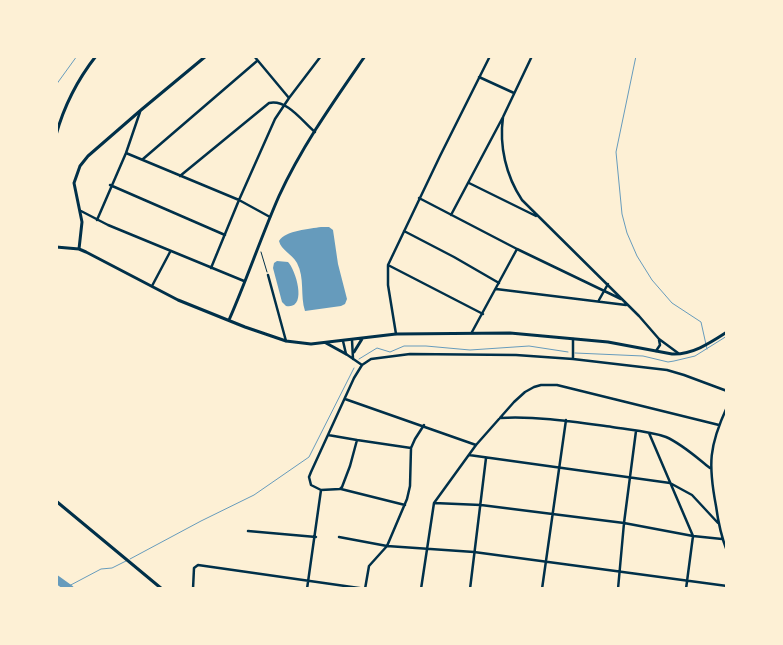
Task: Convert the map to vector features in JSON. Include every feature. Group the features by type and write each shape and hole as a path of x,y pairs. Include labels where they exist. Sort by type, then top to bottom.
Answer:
{"street":[{"path":"56,135 71,95 96,56"},
{"path":"79,249 82,229 81,211 74,183 80,166 88,156 140,110 206,56"},
{"path":"254,56 289,98"},
{"path":"211,268 238,200 275,119 321,56"},
{"path":"229,320 270,217 289,176 315,132 365,56"},
{"path":"396,334 388,285 388,265 419,198 490,56"},
{"path":"452,215 503,117 532,56"},
{"path":"143,159 257,61"},
{"path":"479,76 514,93"},
{"path":"180,176 269,103 276,101 285,105 315,132"},
{"path":"97,220 110,185 126,153 140,110"},
{"path":"503,117 502,146 512,182 522,200 608,284 659,339 680,354"},
{"path":"126,153 238,200 270,217"},
{"path":"468,182 539,217"},
{"path":"110,185 225,235"},
{"path":"419,198 517,249 622,300"},
{"path":"81,211 170,252 244,281"},
{"path":"404,231 499,283"},
{"path":"56,247 79,249 178,300 286,341 311,344 343,342 396,334 510,332 608,342 680,354 697,349 727,332"},
{"path":"472,332 517,249"},
{"path":"152,287 170,252"},
{"path":"388,265 483,314"},
{"path":"268,275 286,341"},
{"path":"599,301 608,284"},
{"path":"496,289 628,305"},
{"path":"573,358 574,338"},
{"path":"354,352 362,339"},
{"path":"656,351 660,345 659,339"},
{"path":"352,340 354,359"},
{"path":"343,342 346,354"},
{"path":"326,343 362,365"},
{"path":"405,506 340,489 321,490 312,485 309,477 354,378 362,365 371,359 410,354 516,355 573,358 667,370 727,391"},
{"path":"421,589 434,504 476,445 525,392 534,387 549,384 608,396 719,424"},
{"path":"345,399 424,425 476,445"},
{"path":"727,407 725,415 719,424 713,445 710,468 718,523 727,551"},
{"path":"500,418 566,420 649,433 665,437 677,443 710,468"},
{"path":"542,589 566,420"},
{"path":"193,589 194,568 198,565 366,589 369,566 387,546 405,506 410,486 411,448 424,425"},
{"path":"618,589 624,523 636,431"},
{"path":"649,433 693,536 686,589"},
{"path":"328,435 411,448"},
{"path":"340,489 350,466 357,440"},
{"path":"469,455 631,476 670,483 692,495 718,523"},
{"path":"470,589 486,458"},
{"path":"307,589 316,537 321,490"},
{"path":"56,500 162,589"},
{"path":"434,504 481,505 624,523 693,536 722,539"},
{"path":"248,531 316,537"},
{"path":"338,537 387,546 474,552 727,586"}],"path":[{"path":"259,246 268,275"}],"water":[{"path":"329,227 333,230 338,264 347,299 345,304 341,306 305,311 302,281 297,263 279,241 282,237 292,232"},
{"path":"277,261 288,262 297,280 298,296 297,302 293,306 286,306 282,302 273,268 274,263"}],"waterway":[{"path":"56,85 77,56"},
{"path":"636,56 616,152 622,214 627,233 637,256 652,280 672,303 701,322 707,349"},
{"path":"575,353 643,356 668,362 695,356 727,336"},
{"path":"359,359 377,348 390,352 404,346 470,350 529,346 568,352"},
{"path":"130,559 254,495 309,457 354,368"},
{"path":"67,587 101,569 112,568 126,561"},
{"path":"56,579 70,589"}]}
